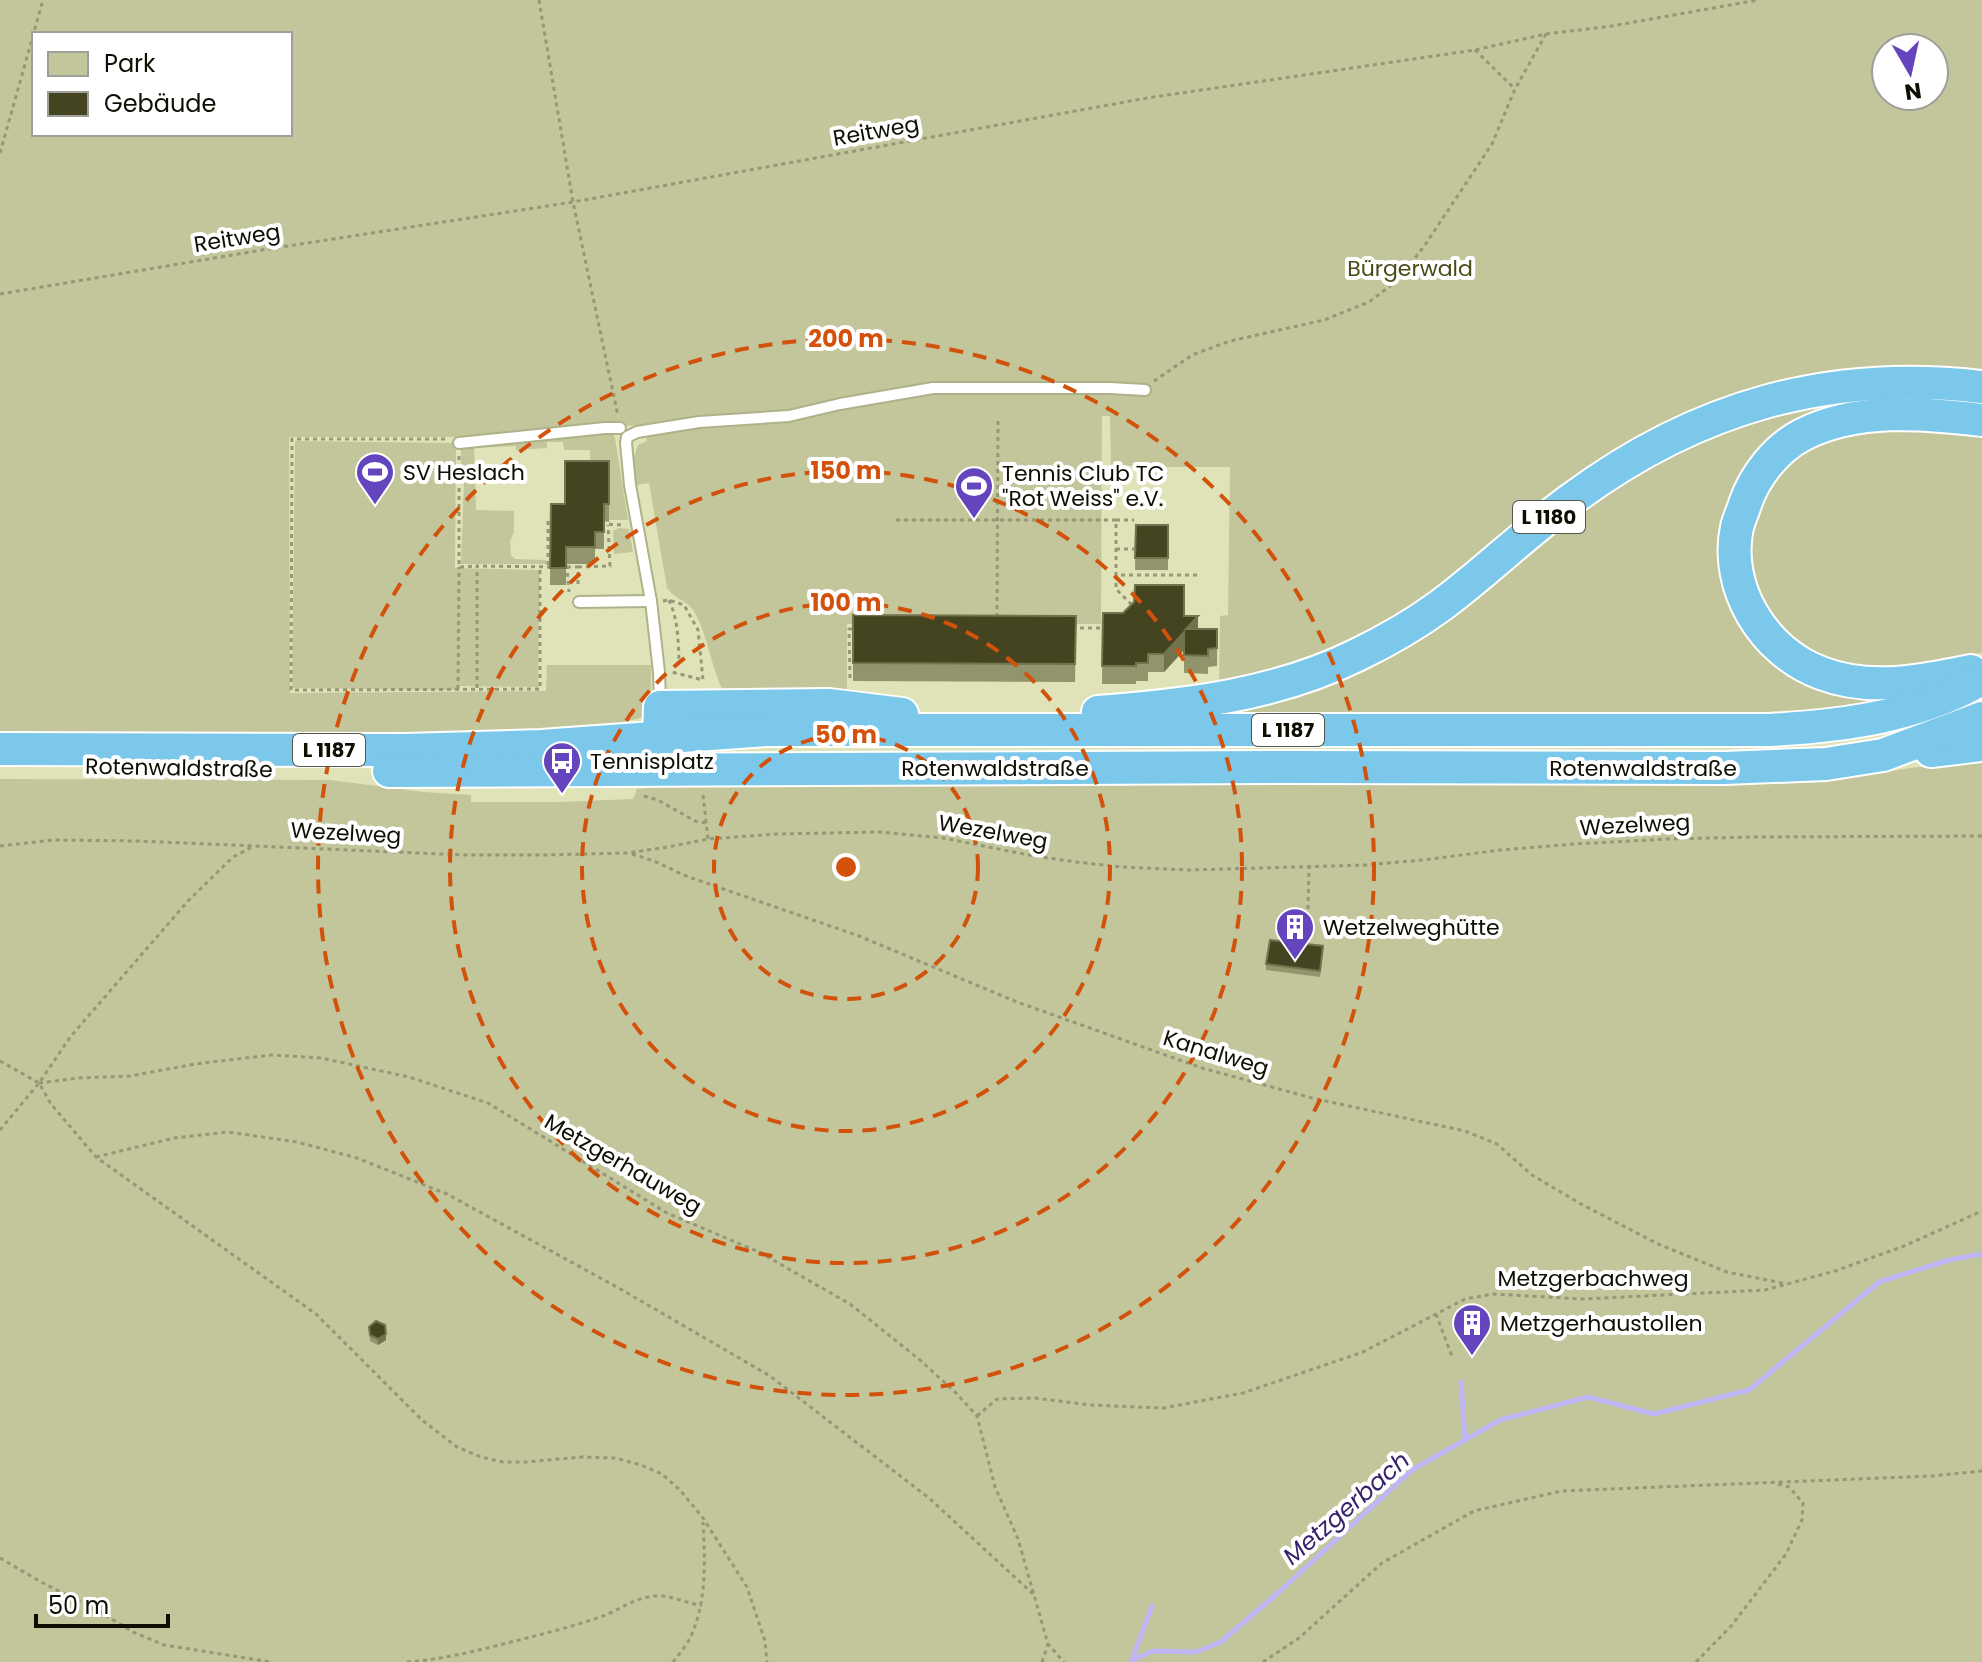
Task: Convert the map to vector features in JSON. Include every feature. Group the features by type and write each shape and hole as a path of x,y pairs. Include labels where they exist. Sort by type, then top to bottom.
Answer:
{"highway":[{"name":"L 1180","path":"849,731 911,715 1137,709 1225,698 1288,683 1358,655 1413,624 1462,589 1571,499 1622,464 1675,434 1733,412 1802,392 1908,382 1982,387"},
{"path":"1982,420 1928,415 1865,417 1834,423 1803,435 1779,452 1762,471 1748,497 1737,527 1736,565 1741,589 1763,631 1774,644 1806,667 1837,678 1888,684 1926,680 1982,668"},
{"name":"Rotenwaldstraße","path":"659,722 766,730 849,731 1769,730 1816,727 1890,715 1925,705 1982,679"},
{"name":"Rotenwaldstraße","path":"0,749 405,750 541,746 659,722 829,705 911,715"},
{"name":"Rotenwaldstraße","path":"0,765 463,772 1257,767 1724,768 1814,765 1883,755 1982,718"},
{"path":"1883,755 1982,745"}],"lane":[{"path":"659,722 659,672 651,601 632,499 627,437 637,432 699,422 789,416 933,388 1145,390"},
{"path":"459,443 620,428"},
{"path":"579,602 651,601"}],"path":[{"path":"34,32 43,0"},
{"path":"539,0 573,202 620,428"},
{"name":"Reitweg","path":"0,294 573,202 1147,98 1475,50 1546,34 1612,26 1758,0"},
{"path":"1145,390 1157,378 1192,355 1230,341 1324,320 1369,302 1398,280 1492,144 1515,89 1546,34"},
{"path":"0,153 32,39"},
{"path":"1475,50 1515,89"},
{"path":"997,628 998,417"},
{"path":"458,689 459,439 292,439 291,690 540,689 540,567"},
{"path":"896,520 1134,520"},
{"path":"1116,520 1116,589 1131,604 1130,620"},
{"path":"548,521 548,567"},
{"path":"459,567 610,566 608,525 595,524"},
{"path":"1116,549 1134,549"},
{"path":"477,566 477,688"},
{"path":"567,567 568,592 579,592 578,567"},
{"path":"1144,574 1144,587"},
{"path":"1116,575 1200,575"},
{"path":"669,600 678,631 679,660"},
{"path":"651,601 669,600 684,605 698,630 703,680 675,672 659,672"},
{"path":"1059,628 1106,628"},
{"path":"850,678 849,629 864,629"},
{"path":"703,789 708,839"},
{"path":"641,795 658,800 695,821 706,823"},
{"name":"Wezelweg","path":"0,846 53,840 491,855 627,853 708,839 880,832 943,838 1034,856 1121,867 1189,870 1309,868 1636,841 1982,836"},
{"path":"0,1130 39,1083 71,1036 188,901 233,857 255,845"},
{"name":"Kanalweg","path":"627,853 859,936 1017,1002 1202,1068 1312,1098 1465,1131 1497,1144 1532,1175 1658,1244 1727,1272 1787,1284"},
{"path":"1308,909 1309,868"},
{"name":"Metzgerhauweg","path":"39,1083 130,1076 271,1055 321,1058 394,1074 488,1103 667,1213 759,1252 850,1304 920,1360 977,1416 995,1487 1018,1539 1048,1644 1064,1662"},
{"path":"0,1061 39,1083 51,1104 96,1157 316,1314 422,1420 457,1447 503,1462 615,1458 662,1474 703,1518 747,1587 765,1641 767,1662"},
{"path":"96,1157 174,1138 228,1132 297,1142 357,1158 447,1194 770,1376 929,1498 1035,1597"},
{"name":"Metzgerbachweg","path":"977,1416 997,1399 1035,1398 1090,1405 1163,1408 1243,1393 1363,1352 1465,1299 1493,1294 1583,1299 1765,1290 1835,1271 1904,1246 1982,1211"},
{"path":"1436,1314 1453,1359"},
{"path":"1263,1662 1299,1638 1382,1563 1474,1511 1561,1491 1931,1476 1982,1471"},
{"path":"1696,1662 1732,1625 1786,1554 1802,1520 1803,1503 1789,1487 1769,1482"},
{"path":"673,1662 690,1638 702,1605 705,1566 703,1518"},
{"path":"0,1558 133,1632 164,1645 271,1662"},
{"path":"407,1662 439,1659 601,1618 631,1602 654,1596 702,1605"},
{"path":"1042,1662 1048,1644"}],"green space":[{"name":"Bürgerwald","path":"0,0 1982,0 1982,372 1929,367 1875,369 1775,383 1727,398 1384,625 1316,659 1219,686 1220,616 1228,615 1230,467 1111,465 1110,416 1102,416 1101,624 847,624 847,699 723,691 695,613 667,588 649,483 636,485 633,460 638,445 647,441 644,424 627,426 622,421 462,437 289,437 290,693 546,691 547,665 651,665 651,706 644,717 605,727 544,735 0,740"},
{"path":"1857,399 1982,402 1982,406 1771,439 1734,610 1886,698 1886,701 1811,717 1185,716 1244,707 1658,462 1726,430 1794,409"},
{"path":"1914,427 1982,432 1982,652 1959,660 1887,672 1814,659 1767,620 1748,555 1753,510 1794,453 1837,434"},
{"path":"612,433 628,520 609,520 609,479 591,479 590,450 564,450 563,442 547,442 547,448 474,448 476,510 514,511 511,555 515,559 546,560 546,564 461,564 464,480 461,479 461,445"},
{"name":"SV Heslach","path":"295,441 456,443 455,568 540,570 538,687 457,686 456,690 292,688"},
{"path":"629,529 633,552 614,554 613,531"},
{"path":"1982,757 1982,1662 0,1662 0,779 330,780 471,795 471,802 558,802 633,799 637,789 681,785 1793,782 1846,778"}],"building":[{"path":"565,461 609,461 609,504 604,504 604,532 595,532 595,547 566,547 566,568 550,568 551,504 565,504"},
{"path":"1136,525 1168,525 1168,558 1135,558"},
{"path":"1135,585 1184,585 1184,616 1198,616 1186,629 1217,629 1217,648 1208,649 1208,656 1184,655 1184,632 1164,654 1148,654 1148,663 1102,666 1103,613 1123,613 1134,602"},
{"path":"853,615 1076,616 1075,664 853,663"},
{"name":"Wetzelweghütte","path":"1270,940 1323,946 1320,971 1266,964"},
{"path":"376,1321 385,1325 386,1334 378,1339 370,1335 369,1327"}],"waterway":[{"name":"Metzgerbach","path":"1131,1662 1153,1651 1196,1652 1221,1642 1412,1470 1500,1420 1588,1397 1654,1414 1749,1390 1879,1282 1949,1260 1982,1254"},
{"path":"1461,1382 1465,1440"},
{"path":"1132,1660 1152,1606"}],"place":[{"name":"SV Heslach","path":"375,506"},
{"name":"Tennis Club TC \"Rot Weiss\" e.V.","path":"974,520"},
{"name":"Tennisplatz","path":"562,795"},
{"name":"Wetzelweghütte","path":"1295,961"},
{"name":"Metzgerhaustollen","path":"1472,1357"}]}
